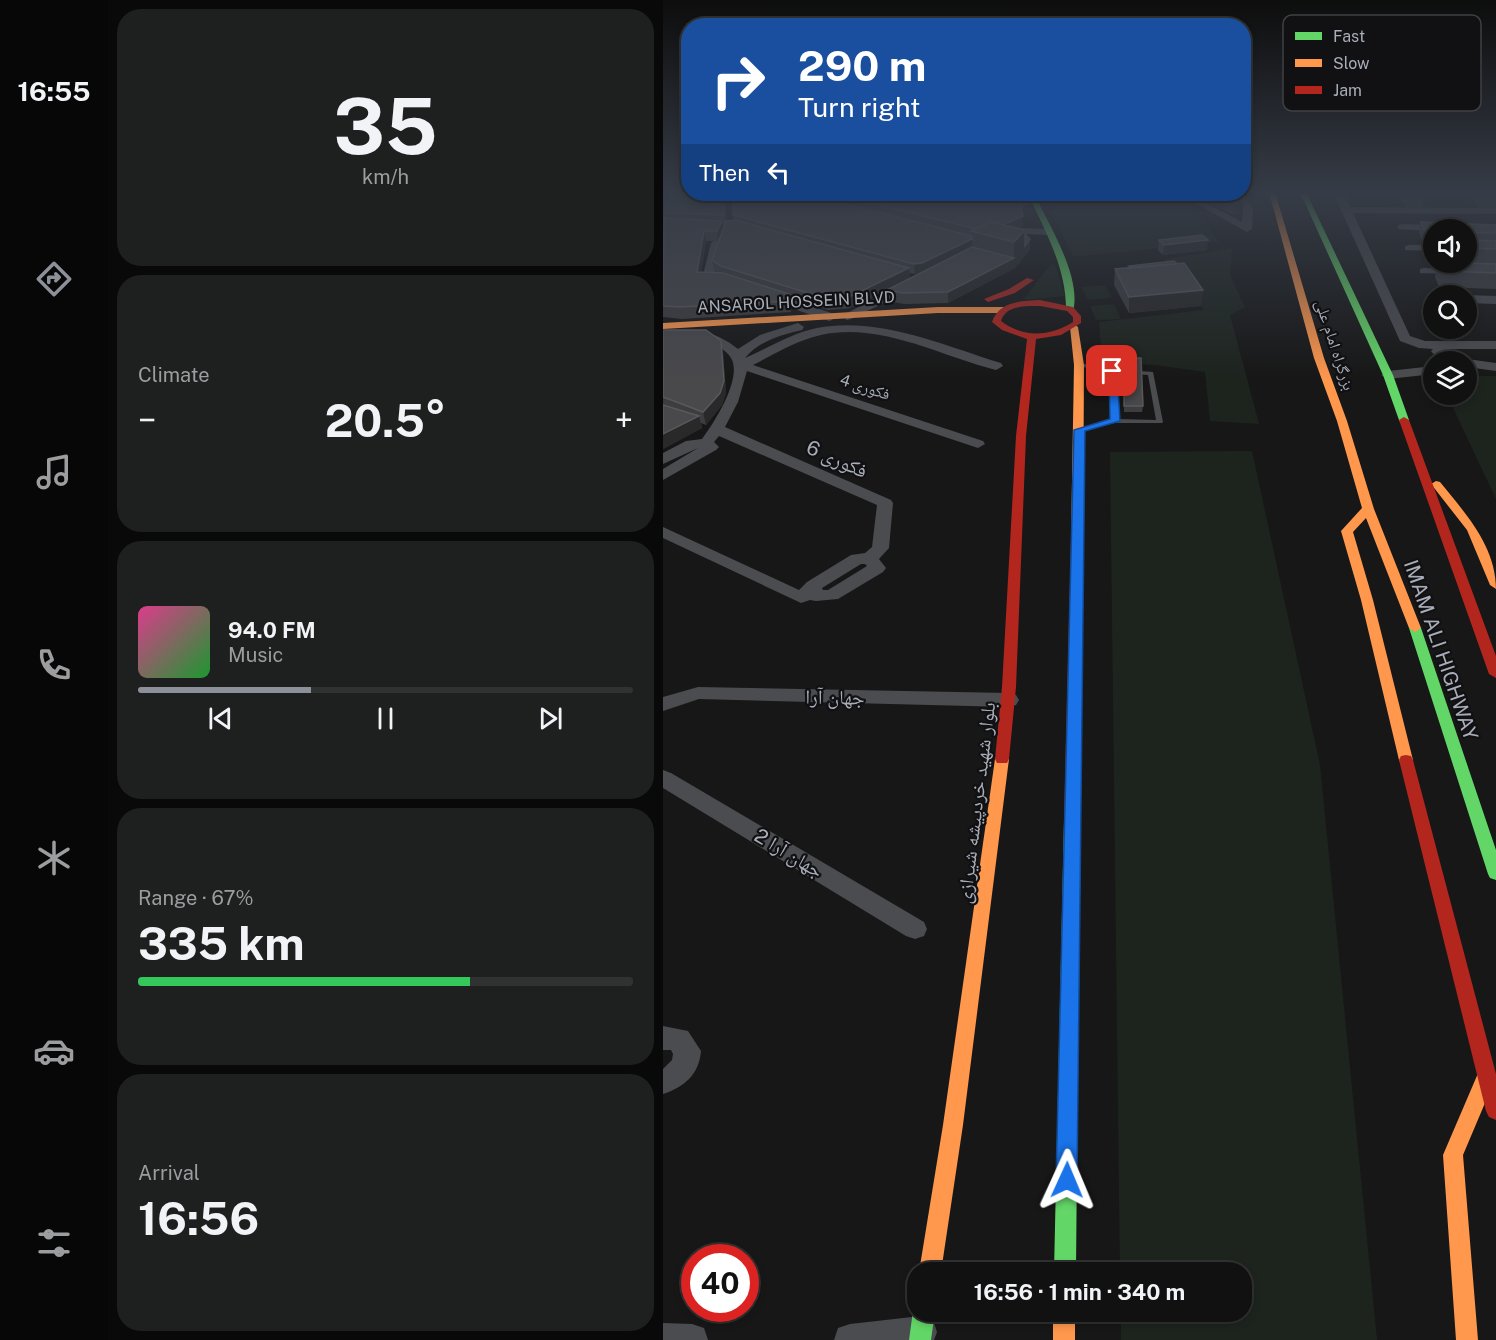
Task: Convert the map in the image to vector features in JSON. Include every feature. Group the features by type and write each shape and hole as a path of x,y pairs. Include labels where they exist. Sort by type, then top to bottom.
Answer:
{"main road":[{"path":"1001,328 996,322 997,316 1009,308 1037,271 1044,255"},
{"path":"1032,336 1057,334 1074,327 1079,319 1070,309 1072,293 1058,255"},
{"name":"بزرگراه امام علی","path":"1290,255 1319,358 1342,422 1368,509"},
{"name":"بزرگراه امام علی","path":"1332,255 1388,375 1419,462"},
{"path":"937,310 1000,296 1037,271"},
{"name":"ANSAROL HOSSEIN BLVD","path":"663,326 1009,308 1040,303 1070,309"},
{"name":"ANSAROL HOSSEIN BLVD","path":"663,338 798,327 920,321 1001,328 1014,334 1032,336"},
{"path":"1065,1262 1079,430 1079,365 1074,327"},
{"name":"بلوار شهید خردپیشه شیرازی","path":"932,1262 953,1125 1009,700 1020,437 1032,336"},
{"path":"1419,462 1472,529 1496,585"},
{"path":"1419,462 1496,674"},
{"name":"IMAM ALI HIGHWAY","path":"1368,509 1411,616 1496,874"},
{"path":"1368,509 1347,531 1367,600 1496,1111"},
{"path":"1467,1340 1453,1155 1487,1076"},
{"path":"1064,1322 1064,1340"}],"street":[{"path":"713,255 709,275 830,317"},
{"path":"1367,255 1405,338 1424,345 1496,345"},
{"path":"1477,272 1496,273"},
{"path":"847,316 922,279 900,273"},
{"path":"1477,299 1496,300"},
{"path":"706,443 718,430 735,395 739,361 749,345 798,327"},
{"path":"739,361 819,332 853,330 895,335 996,366"},
{"name":"فکوری 4","path":"699,335 728,347 739,361 978,444"},
{"path":"1438,351 1451,344"},
{"path":"1477,365 1496,368"},
{"path":"1477,369 1496,368"},
{"path":"1388,375 1423,371"},
{"name":"فکوری 6","path":"663,532 816,596 833,595 877,568 870,558 880,548 885,503 718,430"},
{"path":"663,459 691,444 711,445 710,449 663,475"},
{"name":"جهان آرا","path":"666,700 698,693 1009,700"},
{"name":"جهان آرا 2","path":"663,778 915,929"},
{"path":"663,1038 678,1039 684,1044 687,1059 677,1075 663,1082"},
{"path":"850,1340 921,1328"},
{"path":"663,1339 692,1340"}],"lane":[{"path":"1079,365 1112,371 1151,373 1160,422 1115,421 1079,430"},
{"path":"1112,371 1115,421"}],"shaded area":[{"path":"1072,255 1097,255 1073,257"},
{"path":"1192,255 1232,255 1230,275 1245,307 1230,315 1259,424 1210,421 1205,372 1156,365 1102,363 1099,322 1204,310 1165,259"},
{"path":"1051,264 1056,266 1065,296 1023,300"},
{"path":"1105,285 1112,298 1088,300 1081,287"},
{"path":"1114,304 1121,319 1096,320 1090,306"},
{"path":"1477,376 1496,376 1496,499 1452,405 1477,405"},
{"path":"1252,451 1320,765 1377,1340 1121,1340 1121,1322 1252,1322 1252,1262 1120,1262 1110,452"}],"building":[{"path":"664,255 700,255 697,272 723,273 789,294 789,301 663,306"},
{"path":"714,255 860,255 909,268 849,297 827,299 721,266 712,260"},
{"path":"879,255 940,255 922,263 914,264"},
{"path":"957,255 1001,255 1014,258 948,292 903,293 887,290"},
{"path":"1174,261 1177,264 1132,268 1129,266"},
{"path":"1184,263 1203,290 1129,297 1115,269"},
{"path":"1477,263 1496,264 1496,273 1477,272"},
{"path":"663,330 706,330 721,341 724,381 720,393 703,412 663,397"},
{"path":"1124,358 1141,358 1143,406 1124,406"},
{"path":"663,405 699,416 663,434"}],"traffic: fast":[{"path":"1059,255 1068,281 1070,309"},
{"path":"1332,255 1388,375 1404,420"},
{"path":"1415,628 1496,874"},
{"path":"1065,1262 1072,821"},
{"path":"920,1340 922,1322"}],"traffic: slow":[{"path":"1290,255 1319,358 1342,421 1368,509 1415,628"},
{"path":"663,326 938,310 1003,310"},
{"path":"1074,327 1079,365 1077,538"},
{"path":"1436,484 1472,529 1496,585"},
{"path":"1368,509 1347,531 1367,600 1406,760"},
{"path":"932,1262 953,1125 1002,759"},
{"path":"1467,1340 1453,1155 1486,1077"},
{"path":"1064,1322 1064,1340"}],"traffic: jam":[{"path":"988,299 1012,291 1030,280"},
{"path":"1040,303 1070,309 1077,316 1077,323 1057,333 1036,337 1015,333 996,322 998,316 1007,308 1020,304 1040,303"},
{"path":"1002,759 1009,687 1021,436 1032,336"},
{"path":"1404,420 1496,674"},
{"path":"1072,821 1077,538"},
{"path":"1406,760 1496,1111"}],"route":[{"path":"1067,1180 1079,430 1115,421 1112,371"}]}
